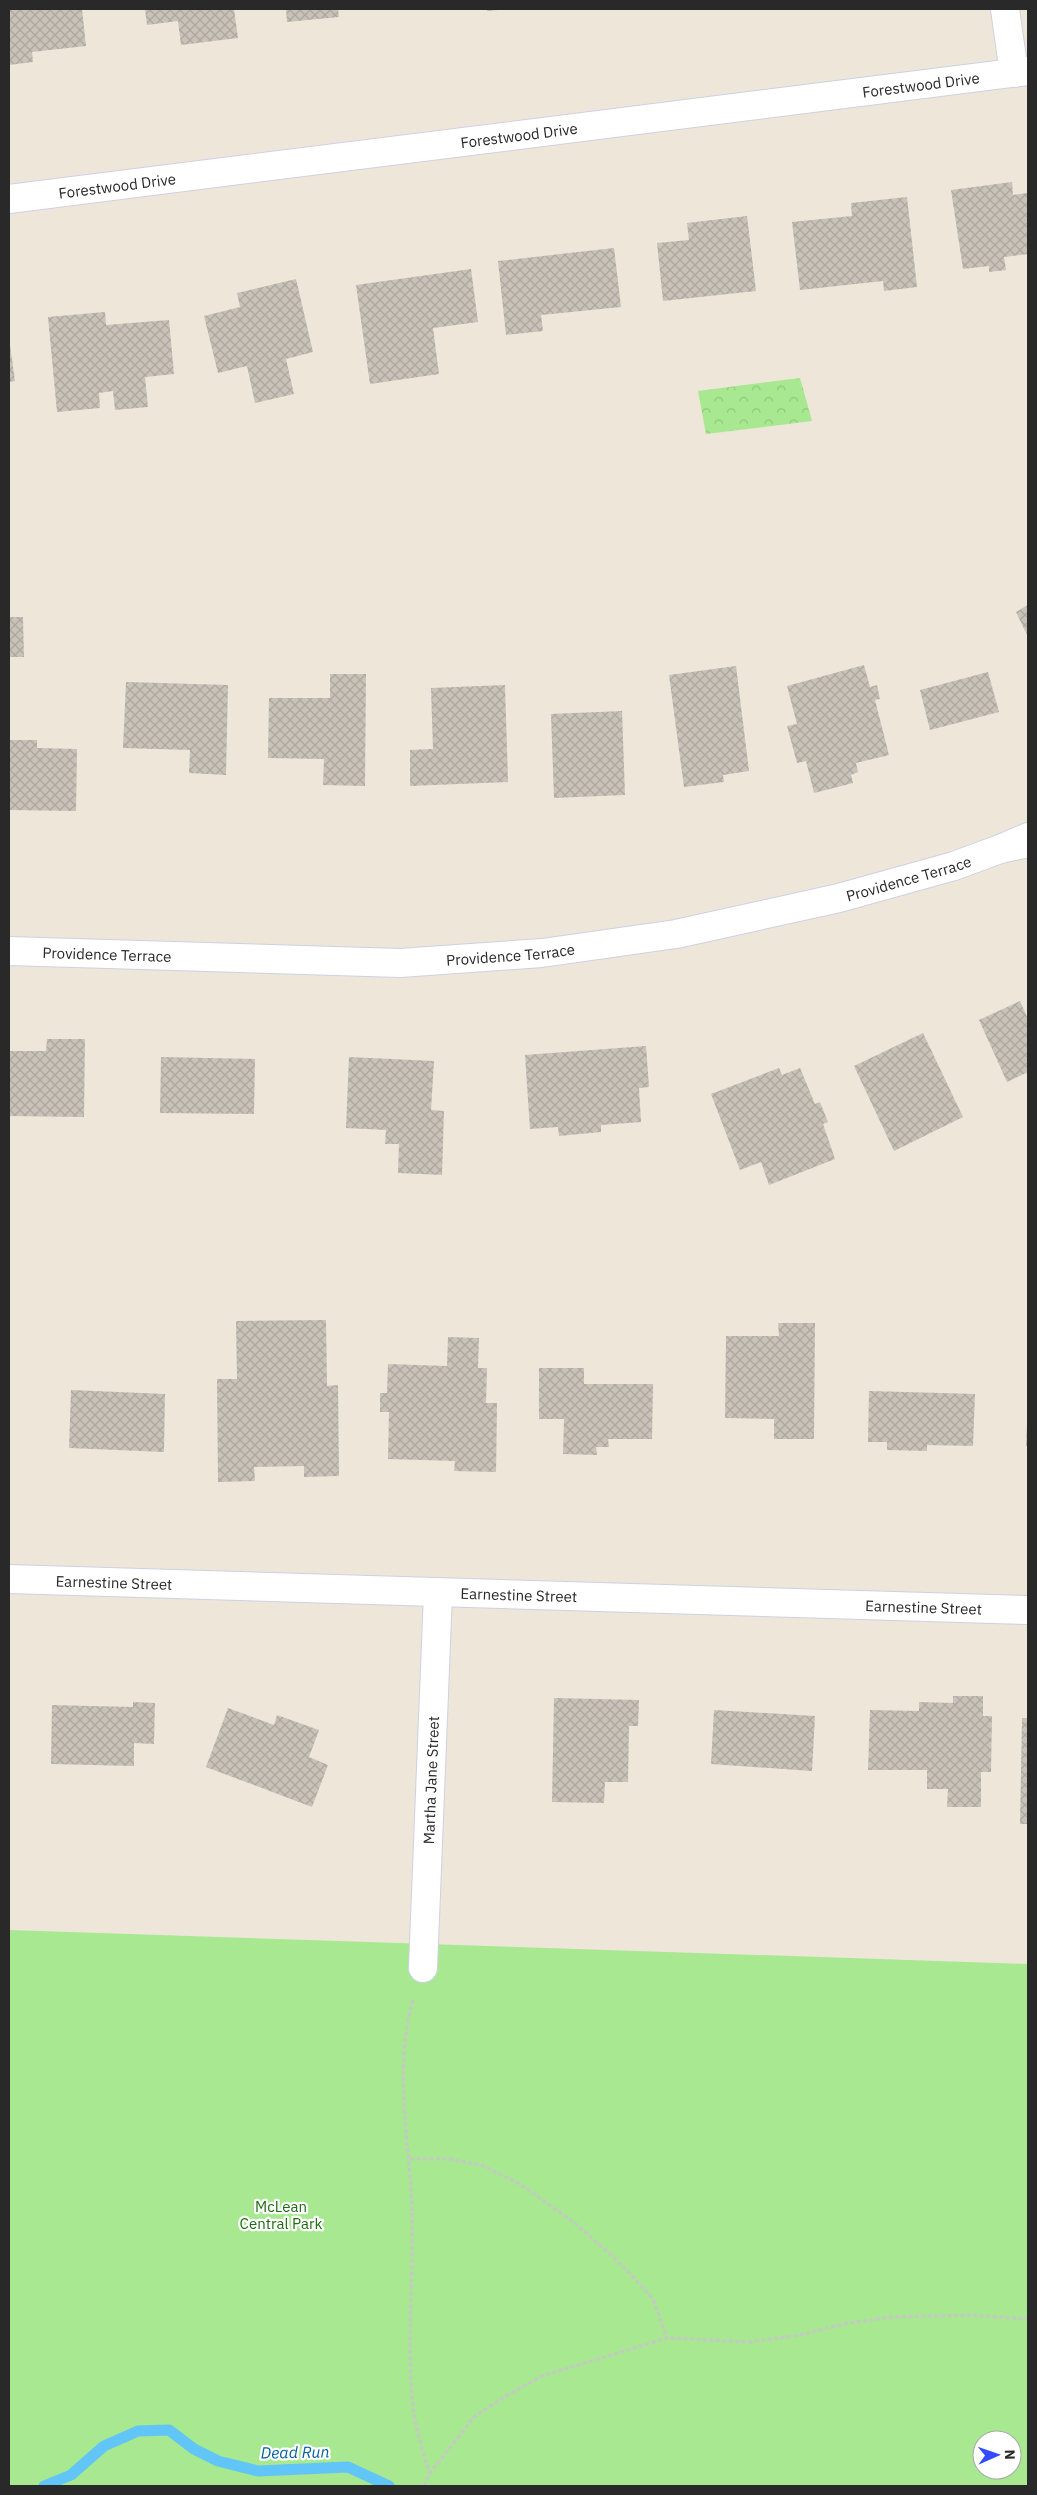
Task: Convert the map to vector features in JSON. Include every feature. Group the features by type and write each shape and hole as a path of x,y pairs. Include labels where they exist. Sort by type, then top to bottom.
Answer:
{"street":[{"path":"1005,9 1021,72"},
{"name":"Forestwood Drive","path":"9,199 1021,72"},
{"name":"Providence Terrace","path":"9,951 400,963 542,953 676,934 839,898 954,866 1028,837"},
{"name":"Providence Terrace","path":"1000,849 1028,843"},
{"name":"Earnestine Street","path":"9,1579 1028,1610"},
{"name":"Martha Jane Street","path":"423,1968 438,1593"}],"path":[{"path":"423,1968 410,2013 403,2052 404,2119 410,2159 413,2407 430,2473"},
{"path":"410,2159 449,2159 484,2166 523,2186 576,2224 622,2265 653,2299 667,2338"},
{"path":"424,2486 430,2473 474,2417 504,2397 542,2376 667,2338 750,2342 800,2335 843,2324 891,2317 969,2315 1028,2319"}],"green space":[{"path":"800,378 812,421 706,434 698,391"},
{"name":"McLean Central Park","path":"9,1930 1028,1964 1028,2486 9,2486"}],"building":[{"path":"9,9 82,9 86,46 32,52 33,62 9,65"},
{"path":"145,9 234,9 238,38 181,45 178,21 147,25"},
{"path":"286,9 338,9 339,17 287,22"},
{"path":"487,9 499,9 499,10 487,11"},
{"path":"1012,182 1013,195 1028,193 1028,254 1004,257 1006,270 989,272 989,266 963,269 951,190"},
{"path":"907,197 917,287 884,291 883,281 800,290 792,222 852,216 851,203"},
{"path":"747,216 756,291 663,301 657,243 689,240 687,223"},
{"path":"614,248 621,307 541,315 543,331 506,335 498,261"},
{"path":"471,269 478,322 433,328 439,374 370,384 356,285"},
{"path":"296,279 313,352 286,359 294,394 255,403 247,366 218,373 204,316 240,307 237,293"},
{"path":"105,312 106,325 169,320 174,374 145,377 148,407 115,410 113,391 99,393 100,408 57,412 48,317"},
{"path":"9,338 15,381 9,382"},
{"path":"1028,605 1028,637 1016,612"},
{"path":"9,617 23,617 24,657 9,657"},
{"path":"864,665 870,687 877,685 880,699 875,700 889,755 856,763 858,772 851,775 853,783 814,793 806,761 797,763 787,726 797,724 787,686"},
{"path":"736,666 749,771 723,775 724,782 684,787 669,675"},
{"path":"988,672 999,712 930,730 920,690"},
{"path":"330,674 366,674 365,786 323,785 324,759 268,758 269,698 330,698"},
{"path":"126,682 228,685 226,775 189,773 190,750 123,748"},
{"path":"505,685 508,782 410,786 410,750 433,749 431,688"},
{"path":"622,711 625,795 554,798 551,714"},
{"path":"9,740 37,740 37,748 77,749 76,811 9,810"},
{"path":"1020,1001 1028,1019 1028,1072 1007,1082 979,1020"},
{"path":"923,1033 963,1117 894,1151 854,1066"},
{"path":"47,1039 85,1039 84,1117 9,1116 9,1051 46,1051"},
{"path":"646,1046 649,1087 639,1088 641,1122 601,1125 601,1132 559,1136 558,1127 530,1129 525,1055"},
{"path":"161,1057 255,1059 254,1114 160,1113"},
{"path":"349,1057 434,1061 431,1110 444,1111 442,1175 398,1173 399,1144 385,1144 386,1130 346,1128"},
{"path":"779,1068 782,1075 800,1068 815,1104 820,1102 828,1122 823,1124 835,1159 769,1185 761,1162 740,1170 711,1094"},
{"path":"326,1320 327,1386 338,1385 339,1476 304,1477 304,1466 254,1467 255,1481 218,1482 217,1379 237,1379 236,1321"},
{"path":"778,1323 815,1323 814,1439 774,1439 774,1419 725,1418 726,1336 779,1336"},
{"path":"448,1337 479,1338 478,1368 487,1368 486,1403 497,1403 496,1472 454,1471 455,1461 388,1459 389,1412 380,1412 380,1393 387,1393 388,1364 447,1366"},
{"path":"539,1368 584,1368 584,1384 653,1384 652,1439 608,1439 609,1447 596,1447 597,1455 563,1454 564,1419 539,1419"},
{"path":"71,1390 165,1394 164,1452 69,1448"},
{"path":"869,1391 975,1394 973,1446 927,1445 927,1451 887,1450 887,1442 868,1442"},
{"path":"1027,1424 1028,1446 1026,1446"},
{"path":"953,1696 983,1696 983,1716 992,1716 991,1772 981,1772 981,1807 947,1807 948,1789 927,1789 927,1770 868,1770 870,1710 919,1711 919,1702 953,1703"},
{"path":"554,1698 639,1700 638,1726 629,1726 628,1782 605,1782 604,1803 552,1802"},
{"path":"133,1702 155,1703 154,1744 134,1743 134,1766 51,1764 52,1705 133,1707"},
{"path":"228,1708 274,1725 277,1715 319,1730 309,1757 328,1765 312,1807 206,1767"},
{"path":"714,1710 815,1716 812,1771 711,1764"},
{"path":"1022,1718 1028,1718 1028,1824 1020,1824"}],"waterway":[{"name":"Dead Run","path":"44,2486 71,2475 104,2446 138,2431 169,2430 194,2449 218,2461 258,2471 348,2467 389,2486"}]}
